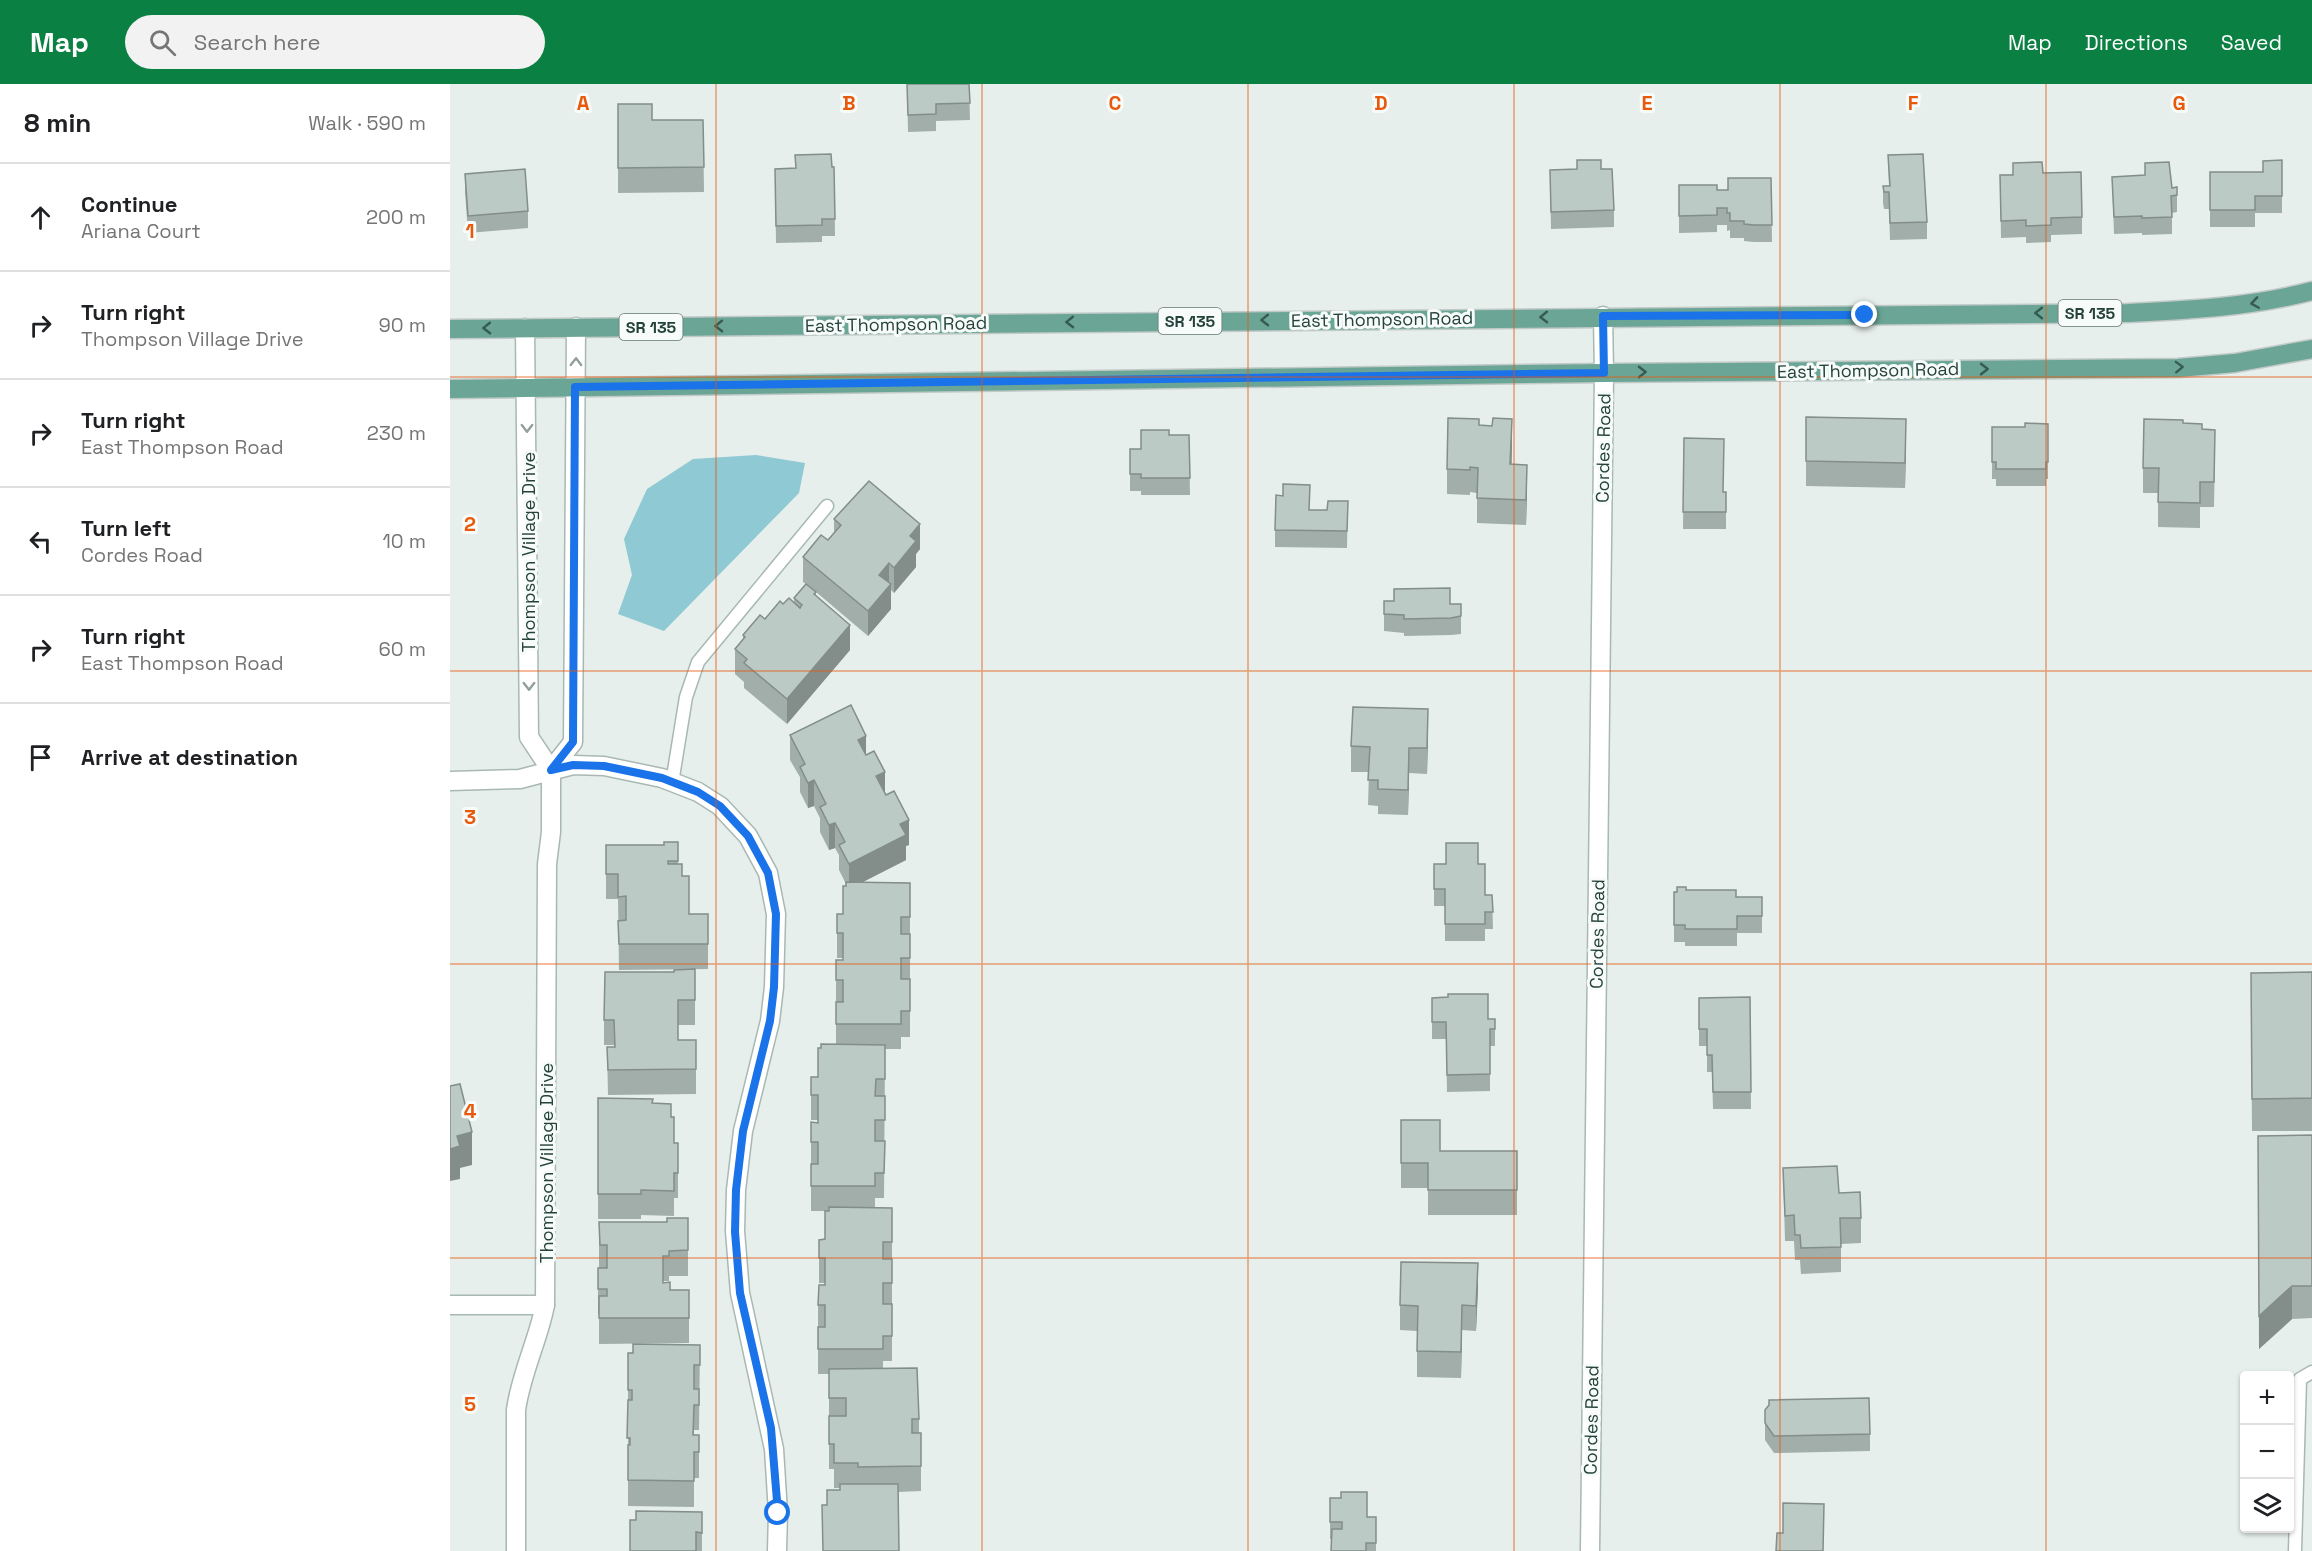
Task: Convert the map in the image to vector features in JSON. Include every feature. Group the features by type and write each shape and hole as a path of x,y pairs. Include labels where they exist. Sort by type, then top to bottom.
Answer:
{"main road":[{"name":"East Thompson Road","path":"450,329 1603,316 2128,313 2254,304 2312,291"},
{"name":"East Thompson Road","path":"450,389 1604,373 2178,368 2235,363 2312,349"}],"street":[{"name":"Cordes Road","path":"1590,1551 1603,316"},
{"path":"551,770 573,742 576,327"},
{"name":"Thompson Village Drive","path":"516,1551 516,1410 519,1389 541,1326 545,1305 547,864 551,832 551,770 529,737 525,328"},
{"path":"450,781 519,779 573,765 604,766 662,778 698,792 720,806 738,824 757,850 768,873 774,898 776,928 771,1010 741,1141 735,1232 740,1293 774,1449 778,1492 777,1551"},
{"path":"450,1305 545,1305"}],"lane":[{"path":"672,783 686,698 698,662 827,506"},
{"path":"2295,1551 2300,1379 2312,1372"}],"water":[{"path":"756,455 805,463 799,493 664,631 618,614 632,575 624,539 647,489 693,459"}],"building":[{"path":"907,84 969,84 970,103 936,104 936,114 908,115"},
{"path":"618,104 652,104 652,120 703,120 704,167 618,168"},
{"path":"831,154 832,167 834,167 835,219 822,219 822,225 776,226 775,169 796,168 795,155"},
{"path":"1923,154 1927,222 1890,223 1889,192 1884,192 1883,186 1890,186 1888,155"},
{"path":"1577,160 1601,160 1601,169 1612,169 1614,210 1551,212 1550,170 1577,169"},
{"path":"2282,160 2282,196 2255,196 2255,210 2210,210 2210,172 2263,172 2263,161"},
{"path":"2042,162 2043,173 2081,172 2082,217 2051,218 2051,225 2026,226 2026,220 2001,221 2000,175 2013,175 2013,163"},
{"path":"2169,162 2172,188 2177,187 2177,195 2171,196 2172,217 2114,217 2112,177 2145,175 2145,163"},
{"path":"525,169 528,211 468,216 465,174"},
{"path":"1728,178 1771,178 1772,225 1730,221 1727,208 1717,208 1717,215 1679,216 1679,185 1717,185 1717,190 1728,190"},
{"path":"1806,417 1906,419 1905,463 1806,461"},
{"path":"1448,418 1479,419 1479,425 1492,426 1493,418 1512,419 1510,464 1527,465 1526,500 1477,498 1478,468 1447,469"},
{"path":"2144,419 2183,420 2183,423 2202,424 2202,429 2215,430 2214,482 2200,482 2200,503 2158,502 2159,468 2143,468"},
{"path":"2025,423 2048,424 2046,469 1996,469 1996,462 1992,462 1992,427 2025,427"},
{"path":"1141,430 1169,430 1169,435 1189,435 1190,478 1141,478 1141,474 1130,474 1130,449 1141,449"},
{"path":"1684,438 1724,439 1723,492 1726,492 1726,512 1683,512"},
{"path":"869,481 920,524 910,536 916,541 894,568 889,563 879,575 891,584 868,611 803,557 821,535 828,540 841,525 834,519"},
{"path":"1283,484 1310,485 1309,510 1327,510 1328,501 1348,501 1347,531 1275,530 1276,495 1283,496"},
{"path":"806,584 816,592 814,594 850,625 787,699 744,663 747,659 735,649 745,637 743,635 760,615 765,619 780,601 783,604 789,598 800,608 802,605 794,598"},
{"path":"1450,588 1450,604 1461,604 1461,616 1404,619 1404,615 1384,614 1384,601 1394,601 1394,589"},
{"path":"851,705 866,736 858,740 866,755 874,751 885,772 876,776 886,795 894,791 909,820 900,824 906,835 849,864 839,845 845,842 835,823 829,825 820,807 826,804 814,780 808,783 800,767 805,764 790,735"},
{"path":"1353,707 1428,709 1427,748 1409,748 1408,790 1378,789 1378,780 1368,780 1370,747 1351,746"},
{"path":"664,842 678,842 678,861 668,861 668,864 682,864 682,876 689,876 689,914 708,914 708,944 619,944 618,921 626,920 626,896 618,897 618,874 606,874 606,845 664,845"},
{"path":"1446,843 1478,843 1478,864 1485,864 1485,895 1492,895 1493,912 1485,912 1485,924 1445,924 1445,889 1434,889 1434,864 1446,864"},
{"path":"846,882 910,883 910,917 901,917 901,934 910,934 910,958 901,958 901,979 910,979 910,1011 901,1011 901,1024 836,1024 836,1002 843,1002 843,980 836,980 836,960 843,960 843,933 837,933 837,914 843,914 843,886 846,886"},
{"path":"1677,887 1686,887 1686,890 1736,890 1736,897 1762,897 1762,916 1737,916 1737,929 1685,929 1685,925 1674,925 1674,892 1677,892"},
{"path":"695,969 695,1000 678,1000 678,1040 696,1040 696,1069 608,1070 607,1047 615,1047 614,1020 604,1020 605,972 674,972 674,970"},
{"path":"2312,972 2312,1098 2252,1099 2251,973"},
{"path":"1448,994 1488,994 1488,1019 1495,1019 1495,1029 1490,1029 1490,1074 1447,1075 1446,1022 1432,1022 1432,998 1448,997"},
{"path":"1750,997 1751,1092 1713,1092 1712,1055 1707,1055 1707,1029 1699,1029 1699,998"},
{"path":"821,1044 885,1045 885,1079 876,1079 875,1096 885,1096 885,1120 875,1120 875,1141 885,1141 884,1173 875,1173 875,1186 811,1186 811,1164 818,1164 818,1142 811,1142 811,1122 818,1123 818,1095 811,1095 811,1077 818,1077 818,1048 821,1048"},
{"path":"460,1084 472,1132 457,1136 460,1146 450,1149 450,1086"},
{"path":"598,1098 653,1099 652,1103 671,1104 671,1117 674,1117 674,1143 678,1143 678,1173 674,1173 674,1191 641,1190 641,1194 598,1194"},
{"path":"1401,1120 1440,1120 1440,1151 1517,1151 1517,1190 1428,1190 1428,1163 1401,1163"},
{"path":"2312,1135 2312,1286 2292,1286 2259,1316 2258,1136"},
{"path":"1837,1166 1839,1193 1860,1192 1861,1218 1840,1218 1841,1247 1801,1248 1800,1235 1795,1235 1794,1215 1785,1216 1783,1168"},
{"path":"829,1207 892,1208 892,1242 883,1242 883,1259 892,1259 892,1283 883,1283 883,1304 892,1304 892,1336 883,1336 883,1349 818,1349 818,1327 825,1327 825,1305 818,1305 819,1285 825,1285 825,1258 819,1258 819,1240 825,1239 825,1211 829,1211"},
{"path":"667,1218 688,1218 688,1250 669,1251 669,1256 663,1256 663,1283 670,1282 670,1290 689,1290 689,1318 599,1318 599,1296 607,1296 607,1289 598,1289 598,1268 607,1268 607,1245 600,1245 599,1222 667,1222"},
{"path":"1401,1262 1478,1263 1476,1306 1462,1305 1461,1352 1417,1351 1418,1306 1400,1305"},
{"path":"633,1344 700,1345 700,1365 694,1365 694,1389 699,1389 699,1405 694,1405 693,1435 699,1435 699,1452 694,1452 694,1481 628,1480 630,1438 627,1438 628,1400 632,1400 632,1390 628,1390 628,1353 633,1353"},
{"path":"917,1368 919,1419 912,1419 912,1433 921,1433 921,1466 858,1467 858,1463 834,1463 834,1444 829,1444 829,1416 846,1416 846,1398 829,1398 829,1369"},
{"path":"1869,1398 1870,1434 1774,1436 1765,1423 1765,1410 1769,1405 1769,1400"},
{"path":"840,1484 898,1484 899,1551 823,1551 822,1505 827,1505 827,1490 840,1490"},
{"path":"1341,1492 1367,1492 1367,1517 1376,1517 1376,1543 1366,1543 1366,1551 1331,1551 1332,1529 1342,1529 1342,1522 1330,1522 1330,1498 1341,1498"},
{"path":"1783,1503 1824,1504 1823,1551 1776,1551 1777,1533 1783,1533"},
{"path":"636,1511 702,1512 702,1533 696,1532 696,1551 630,1551 630,1520 636,1520"}],"route":[{"path":"778,1513 771,1428 740,1293 735,1232 736,1190 743,1131 770,1021 774,987 776,928 774,898 768,873 748,836 720,806 698,792 662,778 604,766 573,765 551,770 573,742 575,387 1604,373 1603,316 1865,315"}]}
